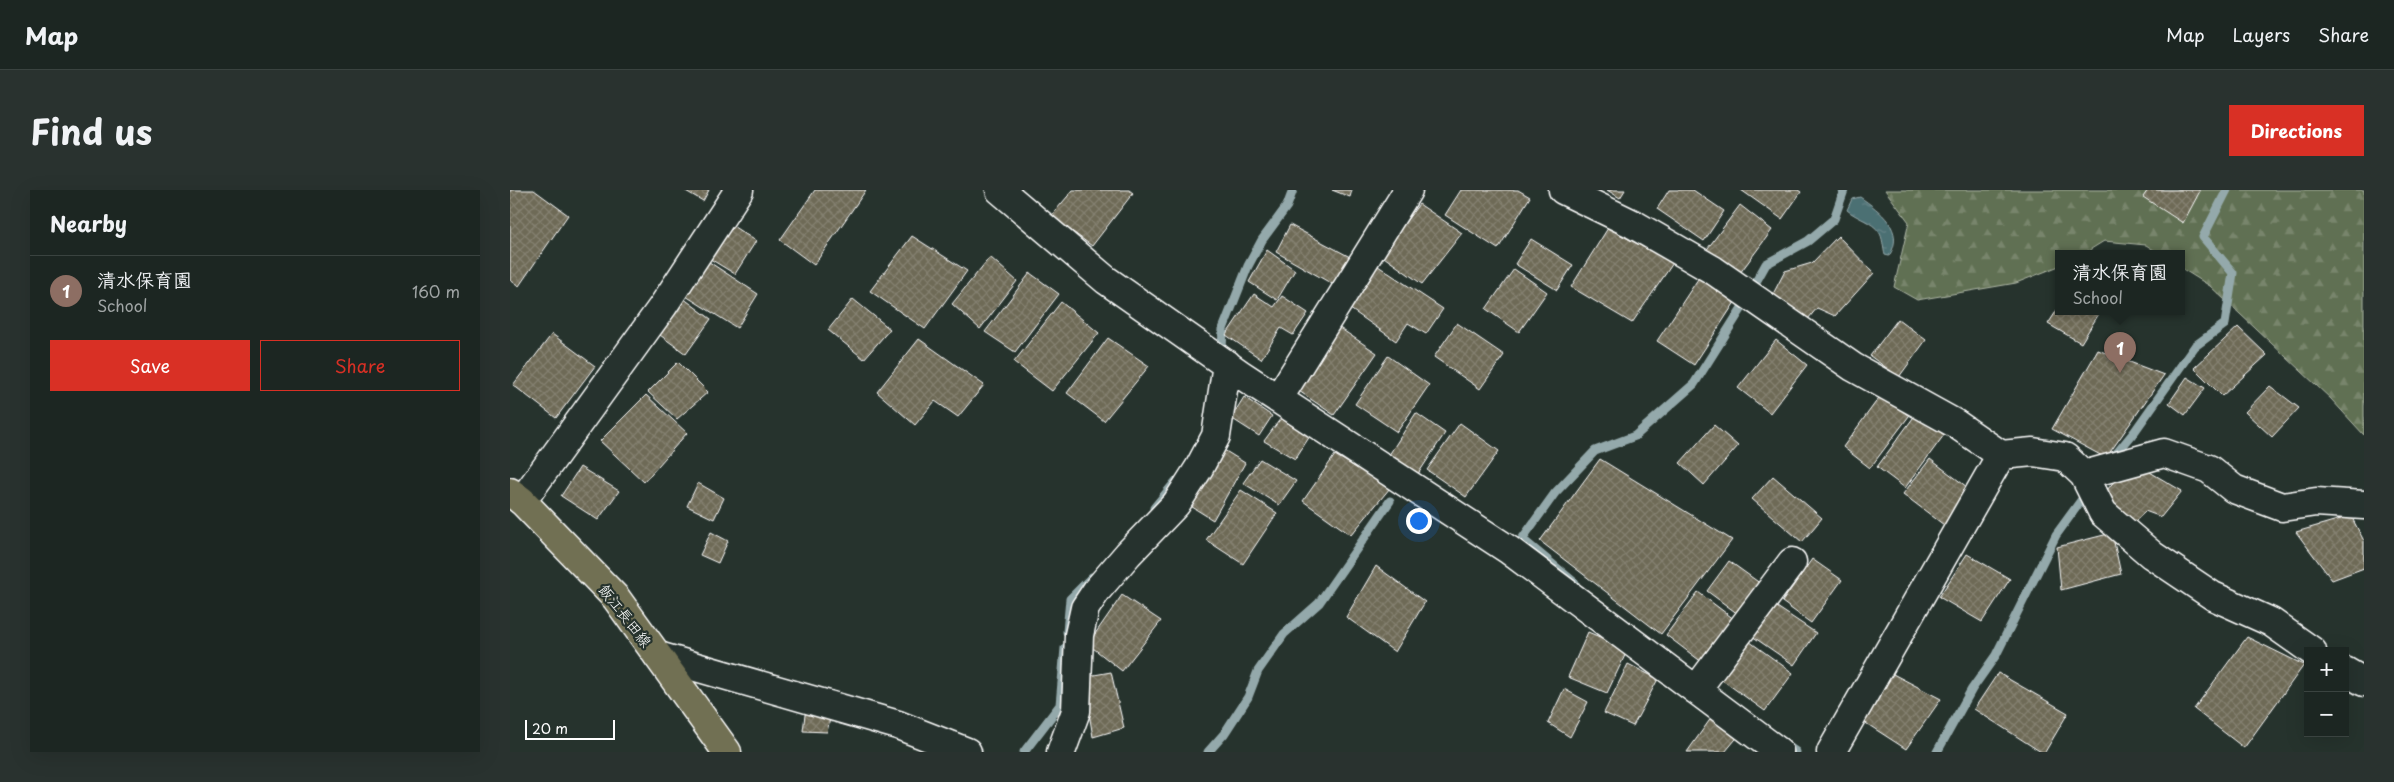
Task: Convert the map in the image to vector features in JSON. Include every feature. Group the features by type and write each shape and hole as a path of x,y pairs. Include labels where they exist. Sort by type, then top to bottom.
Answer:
{"main road":[{"name":"飯江長田線","path":"516,497 616,598 727,752"}],"street":[{"path":"516,497 663,306 739,190"},
{"path":"1000,190 1106,280 1278,399 1509,550 1779,752"},
{"path":"1278,399 1408,190"},
{"path":"1562,190 1633,224 1713,270 1852,368 1956,424 2001,455 2033,452 2065,457 2084,475 2103,513 2152,556 2213,596 2271,622 2306,647"},
{"path":"1062,752 1076,711 1079,635 1085,608 1097,590 1128,554 1176,504 1199,468 1216,436 1227,364"},
{"path":"2084,475 2164,453 2209,469 2234,490 2282,507 2316,502 2364,505"},
{"path":"1831,752 2001,455"},
{"path":"1696,690 1792,562"},
{"path":"658,656 898,725 967,752"},
{"path":"2349,673 2364,682"}],"green space":[{"path":"1885,190 2364,190 2364,435 2331,399 2210,286 2185,270 2185,250 2154,250 2146,245 2104,241 2089,250 2055,250 2055,268 2016,283 1917,300 1894,287 1909,222"}],"water":[{"path":"1860,197 1882,215 1893,230 1893,247 1889,256 1885,255 1880,234 1876,229 1847,210 1852,199"}],"building":[{"path":"510,190 534,190 568,215 519,286 510,280"},
{"path":"684,190 709,190 703,201"},
{"path":"815,190 866,190 814,265 780,240"},
{"path":"1073,190 1129,190 1133,193 1092,246 1051,216"},
{"path":"1332,190 1352,190 1350,197"},
{"path":"1461,190 1518,190 1530,197 1498,249 1445,215"},
{"path":"1607,190 1625,190 1620,198"},
{"path":"1669,190 1693,190 1724,211 1704,241 1657,209"},
{"path":"1741,190 1798,190 1801,192 1782,219"},
{"path":"2148,190 2200,191 2183,223 2143,197"},
{"path":"1419,204 1462,233 1422,284 1381,255"},
{"path":"1740,205 1772,230 1737,277 1705,252"},
{"path":"728,223 756,241 735,274 707,257"},
{"path":"1290,225 1350,257 1334,285 1276,252"},
{"path":"1608,228 1673,263 1632,323 1571,287"},
{"path":"912,236 967,271 925,329 870,291"},
{"path":"1838,236 1874,273 1835,316 1817,308 1808,319 1773,294 1785,271 1812,263"},
{"path":"1531,239 1573,265 1557,290 1515,264"},
{"path":"1267,250 1295,270 1277,300 1249,282"},
{"path":"990,257 1017,281 980,329 952,304"},
{"path":"703,258 758,294 737,328 681,293"},
{"path":"1375,264 1443,309 1426,334 1408,323 1396,341 1346,306"},
{"path":"1514,269 1547,292 1519,332 1486,309"},
{"path":"1030,273 1059,294 1015,352 985,332"},
{"path":"1700,276 1737,299 1694,365 1657,341"},
{"path":"1254,294 1274,307 1282,296 1308,313 1293,335 1281,328 1261,359 1226,335"},
{"path":"679,295 711,319 686,354 653,330"},
{"path":"853,299 890,329 864,359 828,330"},
{"path":"1061,302 1099,333 1052,391 1014,362"},
{"path":"2055,313 2055,315 2098,315 2081,343 2048,324"},
{"path":"1898,319 1926,340 1899,377 1870,356"},
{"path":"1457,323 1504,355 1480,389 1434,357"},
{"path":"1335,325 1377,353 1334,415 1293,387"},
{"path":"2238,327 2267,355 2222,396 2194,368"},
{"path":"552,334 595,366 556,418 513,385"},
{"path":"1108,338 1149,366 1104,421 1067,393"},
{"path":"919,339 984,385 958,417 935,401 915,425 877,392"},
{"path":"1776,340 1807,365 1770,413 1738,388"},
{"path":"2098,350 2164,375 2106,458 2052,429"},
{"path":"1388,356 1429,385 1397,432 1355,404"},
{"path":"678,362 708,392 677,419 648,392"},
{"path":"2187,377 2205,388 2185,415 2169,403"},
{"path":"2270,386 2299,408 2272,437 2245,412"},
{"path":"646,395 687,433 644,482 600,441"},
{"path":"1881,395 1909,416 1870,468 1843,447"},
{"path":"1244,397 1272,416 1259,436 1231,418"},
{"path":"1416,413 1445,433 1416,477 1387,458"},
{"path":"1916,414 1944,435 1905,488 1877,467"},
{"path":"1281,418 1310,436 1295,459 1264,441"},
{"path":"1460,423 1499,451 1466,497 1427,470"},
{"path":"1714,425 1738,446 1704,485 1680,463"},
{"path":"1224,450 1245,463 1213,520 1189,505"},
{"path":"1335,455 1390,488 1351,535 1303,501"},
{"path":"1260,459 1296,481 1279,505 1243,483"},
{"path":"1600,459 1732,540 1661,634 1540,541"},
{"path":"1930,459 1971,490 1944,525 1903,494"},
{"path":"580,467 619,491 598,520 561,496"},
{"path":"2143,468 2182,491 2161,517 2145,511 2135,522 2103,495 2124,469"},
{"path":"1773,476 1822,518 1802,542 1752,499"},
{"path":"698,483 724,498 714,519 687,506"},
{"path":"1241,490 1277,513 1243,564 1206,540"},
{"path":"2351,516 2364,541 2364,568 2332,580 2296,532"},
{"path":"711,532 728,541 718,563 700,555"},
{"path":"2112,533 2121,574 2061,590 2057,547"},
{"path":"1967,554 2010,579 1982,622 1939,597"},
{"path":"1812,559 1842,580 1811,623 1782,602"},
{"path":"1729,561 1768,589 1746,620 1707,591"},
{"path":"1376,566 1425,602 1395,652 1346,617"},
{"path":"1698,592 1743,626 1711,669 1666,635"},
{"path":"1122,595 1161,621 1122,671 1088,644"},
{"path":"1774,605 1816,633 1794,665 1752,636"},
{"path":"1588,632 1628,649 1607,693 1568,677"},
{"path":"2247,637 2304,665 2244,748 2194,709"},
{"path":"1746,639 1793,673 1765,711 1718,677"},
{"path":"1628,664 1658,679 1633,726 1604,713"},
{"path":"1111,672 1124,728 1093,737 1083,677"},
{"path":"1891,673 1941,699 1906,749 1861,720"},
{"path":"1998,673 2068,713 2045,752 2041,752 1974,709"},
{"path":"1564,689 1588,702 1570,737 1548,723"},
{"path":"807,699 833,705 827,732 803,731"},
{"path":"1714,714 1740,734 1725,752 1687,752"}],"waterway":[{"path":"1222,349 1223,329 1248,266 1262,240 1287,206 1293,190"},
{"path":"1757,280 1766,264 1808,241 1834,219 1844,190"},
{"path":"2112,459 2135,431 2195,346 2225,324 2233,273 2203,237 2227,190"},
{"path":"1575,583 1522,539 1555,493 1595,451 1635,436 1694,384 1745,303"},
{"path":"1154,508 1176,481"},
{"path":"1937,752 1972,689 1996,655 2056,535 2088,491"},
{"path":"1208,752 1224,734 1248,697 1258,671 1284,634 1319,603 1390,501"},
{"path":"1067,632 1070,599 1092,577"},
{"path":"1024,752 1060,705 1065,648"},
{"path":"1783,743 1796,752"}],"place":[{"name":"清水保育園","path":"2120,373"}]}
